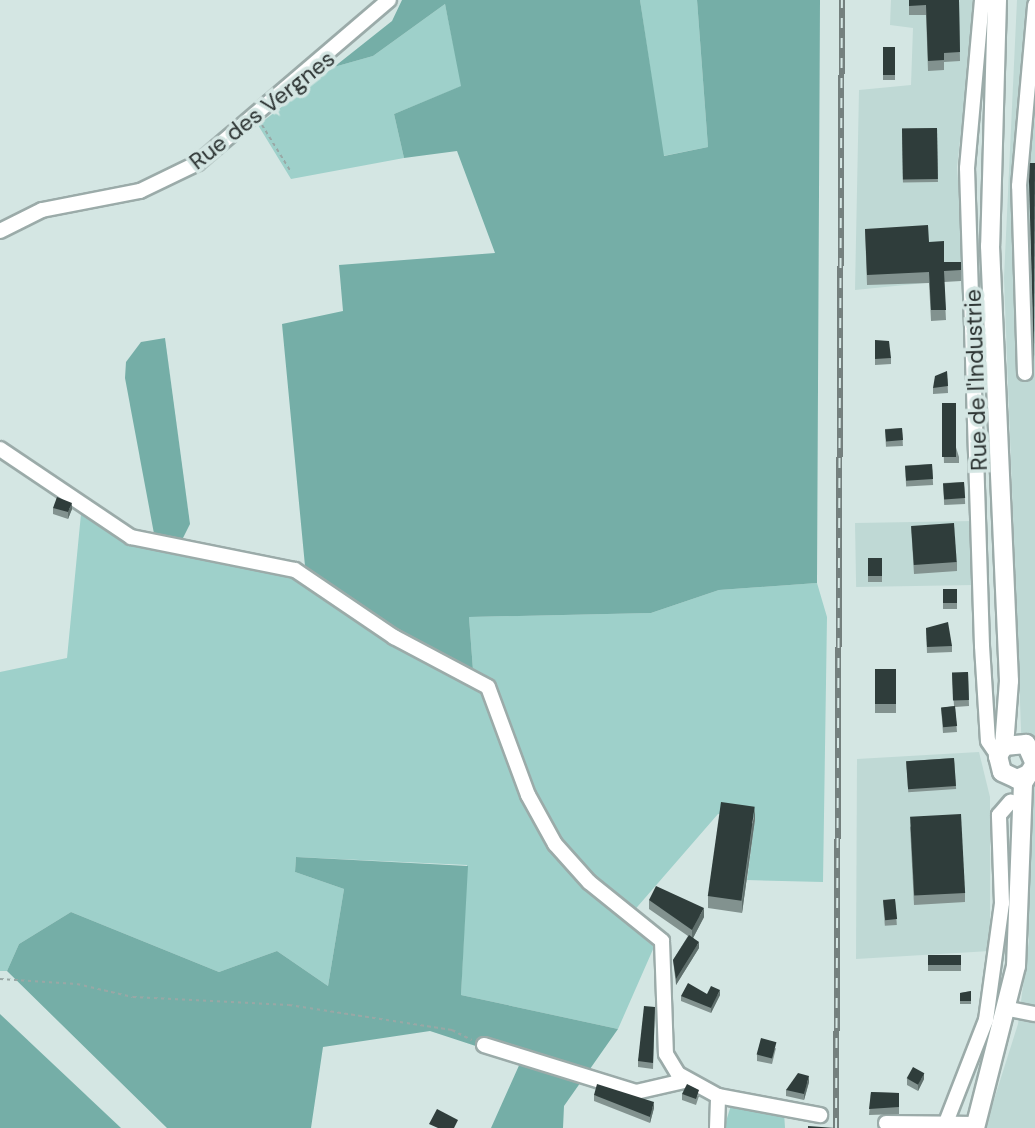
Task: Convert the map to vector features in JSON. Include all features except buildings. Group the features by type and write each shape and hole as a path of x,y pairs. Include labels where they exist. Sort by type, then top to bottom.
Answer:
{"main road":[{"name":"Rue de l'Industrie","path":"998,0 991,317 1009,681 1001,751"},
{"name":"Rue de l'Industrie","path":"995,94 1006,0"},
{"name":"Rue de l'Industrie","path":"1009,681 1030,747 1032,771"},
{"path":"1018,880 1012,801 1001,751 1030,747"},
{"path":"975,1126 1009,1009 1018,880 1032,771 1006,776"}],"street":[{"name":"Rue des Vergnes","path":"0,231 42,210 162,183 257,117 389,0"},
{"name":"Rue de l'Industrie","path":"982,0 967,168 982,646 988,741 1001,751"},
{"path":"1026,373 1019,186 1035,5"},
{"path":"0,449 131,537 295,570 394,637 472,674 494,696 504,737 555,844 589,882 662,941 671,1066 660,1087"},
{"path":"945,1125 974,1062 1002,903 999,815 1012,801"},
{"path":"1009,1009 1035,1014"},
{"path":"484,1045 603,1085 636,1091 688,1080"},
{"path":"974,1062 993,1067"},
{"path":"671,1066 688,1080 718,1096 820,1115"},
{"path":"717,1128 718,1096"},
{"path":"886,1123 975,1126"}],"path":[{"path":"257,117 291,172"},
{"path":"0,979 77,984 133,997 289,1005 453,1030 484,1045"}],"shaded area":[{"path":"402,0 640,0 664,156 708,147 697,0 820,0 817,583 719,590 651,613 469,617 473,670 374,619 305,566 282,324 343,311 339,265 495,253 457,151 404,158 394,114 461,86 445,4 373,56 334,67 392,21"},
{"path":"640,0 697,0 708,147 663,156"},
{"path":"891,0 976,0 957,167 965,279 855,290 859,90 911,85 913,28 890,25"},
{"path":"1017,0 1035,0 1035,1128 985,1128 1018,1024 1029,940 1004,278"},
{"path":"445,4 462,86 394,114 404,158 291,179 258,125 334,67 373,56"},
{"path":"165,338 190,524 181,542 155,539 125,378 126,362 141,342"},
{"path":"81,514 126,542 283,573 473,670 469,617 651,613 719,590 817,583 827,617 823,882 747,880 755,818 718,814 625,921 654,947 618,1029 461,995 467,865 296,857 295,872 344,889 328,986 277,951 219,972 71,912 19,944 7,971 0,971 0,672 67,658"},
{"path":"973,521 974,585 856,587 855,523"},
{"path":"979,752 990,797 990,951 856,959 857,759"},
{"path":"296,857 468,866 461,995 618,1029 564,1106 563,1128 491,1128 521,1061 430,1031 323,1047 311,1128 167,1128 7,971 19,944 71,912 219,972 277,951 328,986 344,889 295,872"},
{"path":"0,1014 121,1128 0,1128"},
{"path":"732,1102 784,1112 785,1128 724,1128"}],"railway":[{"path":"836,1128 842,0"}]}
